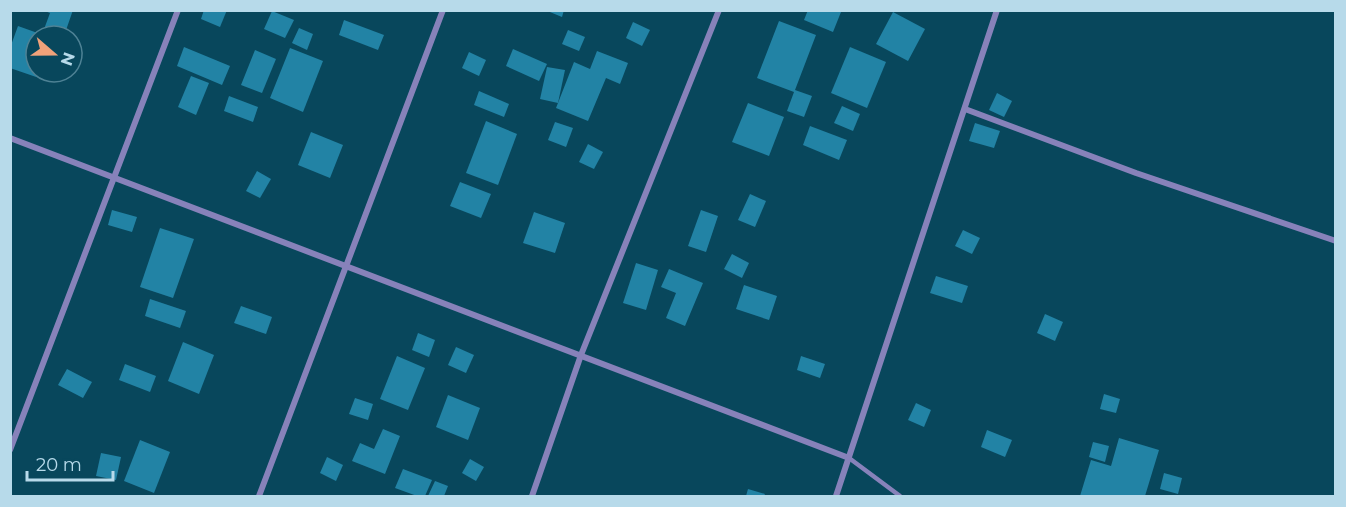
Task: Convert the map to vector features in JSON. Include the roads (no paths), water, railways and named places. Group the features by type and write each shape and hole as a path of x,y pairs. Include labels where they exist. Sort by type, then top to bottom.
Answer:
{"street":[{"path":"10,450 178,10"},
{"path":"259,496 443,10"},
{"path":"532,496 581,356 719,10"},
{"path":"836,496 997,10"},
{"path":"965,109 1136,173 1335,241"},
{"path":"10,138 849,458"}],"lane":[{"path":"849,458 900,496"}]}
